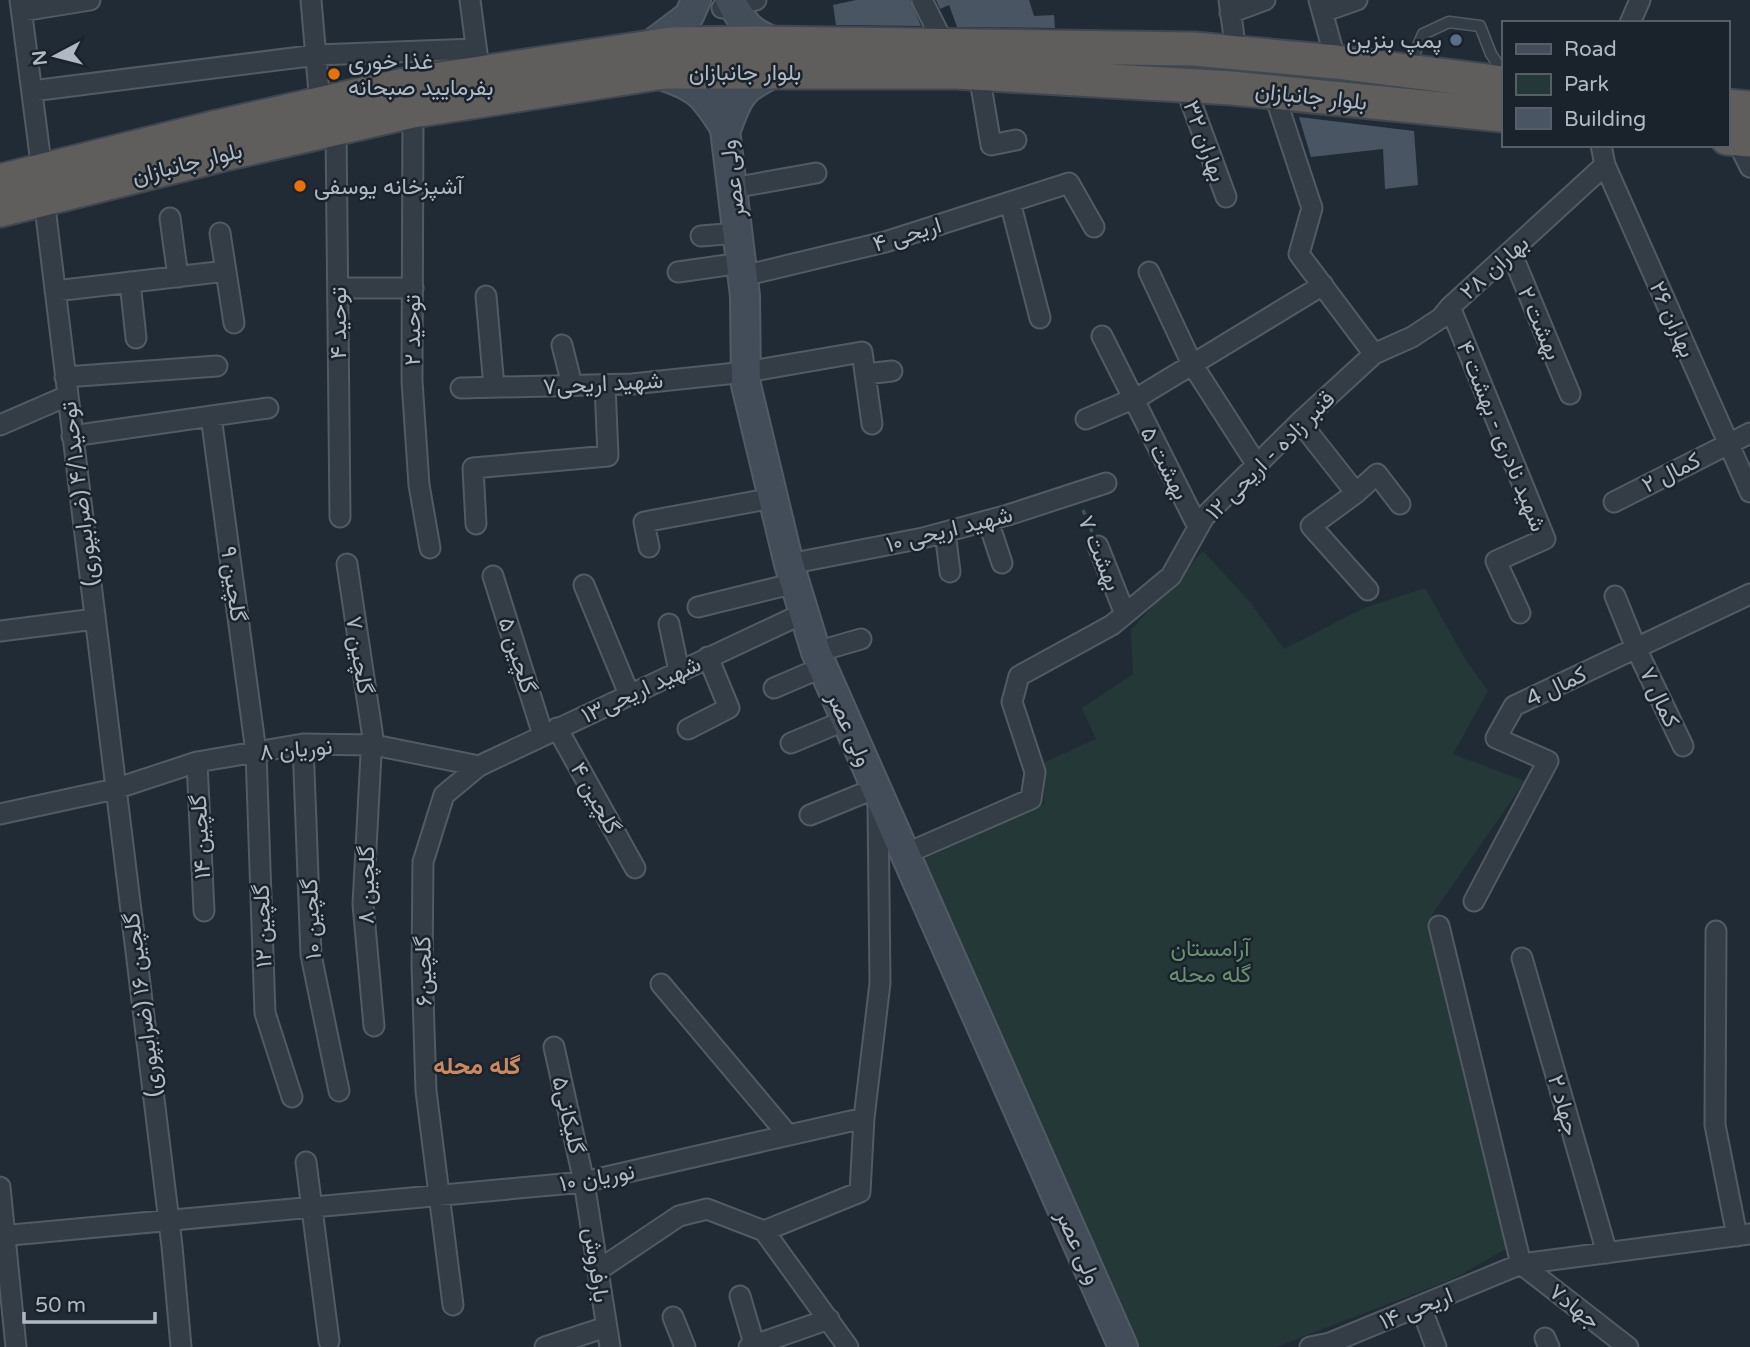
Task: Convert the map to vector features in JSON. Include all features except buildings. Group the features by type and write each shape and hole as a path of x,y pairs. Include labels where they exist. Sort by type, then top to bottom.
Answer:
{"highway":[{"name":"بلوار جانبازان","path":"778,57 944,44 1194,49 1336,62 1502,83"},
{"name":"بلوار جانبازان","path":"328,116 413,111 652,60 715,52 979,74 1273,93 1502,116"},
{"name":"بلوار جانبازان","path":"0,210 43,185 328,116 408,84 478,61 652,60"},
{"path":"1729,106 1750,108"},
{"name":"بلوار جانبازان","path":"0,181 43,185"}],"main road":[{"name":"ولی عصر","path":"723,3 715,52 745,296 746,385 792,573 819,659 1123,1347"},
{"path":"723,3 747,28 761,37 778,57 743,92 726,130 700,93 652,60 689,16 723,3"}],"street":[{"path":"21,6 90,0"},
{"name":"توحید ۴","path":"311,0 328,116 338,288 340,517"},
{"path":"32,91 317,55 478,61 470,0"},
{"path":"922,0 944,44"},
{"path":"1236,52 1230,7 1265,0"},
{"path":"1336,62 1321,6 1357,0"},
{"path":"1631,21 1640,0"},
{"name":"توحید۴/۱ (ضرابپوری)","path":"21,6 116,789"},
{"path":"979,74 991,145 1016,139"},
{"name":"بهاران ۳۲","path":"1185,86 1226,197"},
{"path":"1273,93 1312,208 1299,254 1374,354"},
{"name":"توحید ۲","path":"413,111 412,381 419,485 430,548"},
{"name":"بهاران ۲۶","path":"1601,147 1605,165 1750,492"},
{"name":"بهاران ۲۸","path":"1374,354 1412,337 1441,318 1605,165"},
{"path":"733,188 817,173"},
{"name":"اریحی ۴","path":"678,272 742,270 885,242 1069,183 1094,227"},
{"path":"1010,202 1040,318"},
{"path":"170,218 178,276"},
{"path":"220,233 234,323"},
{"path":"701,236 738,233"},
{"name":"بهشت ۲","path":"1511,252 1570,394"},
{"path":"55,291 226,271"},
{"path":"1149,272 1192,364 1257,465"},
{"path":"130,282 136,338"},
{"path":"1086,419 1132,399 1323,285"},
{"path":"338,288 412,288"},
{"path":"486,296 494,387"},
{"name":"شهید نادری - بهشت ۴","path":"1450,307 1545,540 1496,561 1520,613"},
{"name":"بهشت ۵","path":"1102,336 1198,527"},
{"path":"562,345 572,385"},
{"name":"شهید اریحی۷","path":"461,387 632,384 746,372 862,352 865,374"},
{"name":"قنبر زاده - اریحی ۱۲","path":"905,854 1031,799 1035,772 1012,702 1019,676 1112,625 1171,576 1204,517 1300,422 1374,354"},
{"path":"0,425 66,386 217,366"},
{"path":"872,424 865,374 892,371"},
{"path":"476,524 473,468 608,456 605,385"},
{"path":"72,436 268,408"},
{"name":"گلچین ۹","path":"211,416 257,752"},
{"path":"1300,422 1356,493"},
{"name":"کمال ۲","path":"1614,502 1750,433"},
{"path":"1368,590 1311,526 1377,474 1401,504"},
{"name":"شهید اریحی ۱۰","path":"698,607 792,573 988,521 1105,483"},
{"path":"649,547 644,522 773,498"},
{"path":"988,521 1002,563"},
{"path":"945,532 950,572"},
{"name":"بهشت ۷","path":"1098,546 1125,614"},
{"name":"گلچین ۷","path":"347,564 374,745"},
{"name":"گلچین ۵","path":"493,576 550,732"},
{"path":"584,585 629,694"},
{"name":"کمال 4","path":"1474,901 1548,761 1496,738 1514,706 1750,594"},
{"name":"کمال ۷","path":"1615,596 1636,648 1683,747"},
{"name":"شهید اریحی۱۳","path":"479,766 804,613"},
{"path":"0,631 95,620"},
{"path":"669,624 679,671"},
{"path":"774,688 819,659 861,639"},
{"path":"688,729 729,708 708,657"},
{"path":"791,743 846,720"},
{"name":"گلچین ۴","path":"550,732 635,868"},
{"name":"نوریان ۸","path":"0,814 116,789 197,762 303,744 374,745 479,766"},
{"name":"گلچین ۱۰","path":"303,744 311,956 339,1091"},
{"name":"گلچین ۸","path":"374,745 371,755 363,904 374,1026"},
{"name":"گلچین ۱۲","path":"257,752 265,1013 292,1097"},
{"name":"گلچین ۱۴","path":"197,762 204,911"},
{"name":"گلچین۶","path":"453,1305 426,1091 422,965 424,862 444,795 479,766"},
{"name":"گلچین ۱۶ (ضرابپوری)","path":"116,789 181,1347"},
{"path":"764,1231 860,1192 864,1118 880,983 877,790 810,815"},
{"path":"1438,926 1521,1264"},
{"path":"1716,931 1715,1125 1744,1235"},
{"name":"جهاد ۲","path":"1522,958 1606,1253"},
{"path":"661,984 789,1135"},
{"name":"گلیکانی۵","path":"554,1047 584,1182"},
{"name":"نوریان ۱۰","path":"3,1236 584,1182 864,1118"},
{"path":"306,1162 329,1341"},
{"name":"بارفروش","path":"584,1182 600,1269 610,1347"},
{"path":"0,1187 16,1347"},
{"path":"600,1269 678,1216 706,1209 764,1231 848,1347"},
{"name":"اریحی ۱۴","path":"1310,1347 1330,1343 1521,1264 1744,1235"},
{"name":"جهاد۷","path":"1521,1264 1628,1347"},
{"path":"740,1296 753,1346 829,1319"},
{"path":"1421,1307 1436,1347"},
{"path":"673,1317 685,1347"},
{"path":"545,1347 606,1327"}],"lane":[{"path":"1407,70 1423,34 1449,22 1479,26 1490,54 1502,71"}],"path":[{"name":"بهشت ۷","path":"1075,492 1098,546"}],"green space":[{"name":"آرامستان گله محله","path":"1203,551 1250,602 1284,649 1364,608 1425,588 1465,659 1488,691 1453,754 1525,781 1431,916 1518,1242 1453,1279 1276,1347 1133,1347 920,861 1044,804 1045,762 1096,739 1082,708 1133,674 1131,630"}],"place":[{"name":"پمپ بنزین","path":"1456,40"},
{"name":"غذا خوری بفرمایید صبحانه","path":"334,74"},
{"name":"آشپزخانه یوسفی","path":"300,186"}],"district":[{"name":"گله محله","path":"477,1066"}]}
